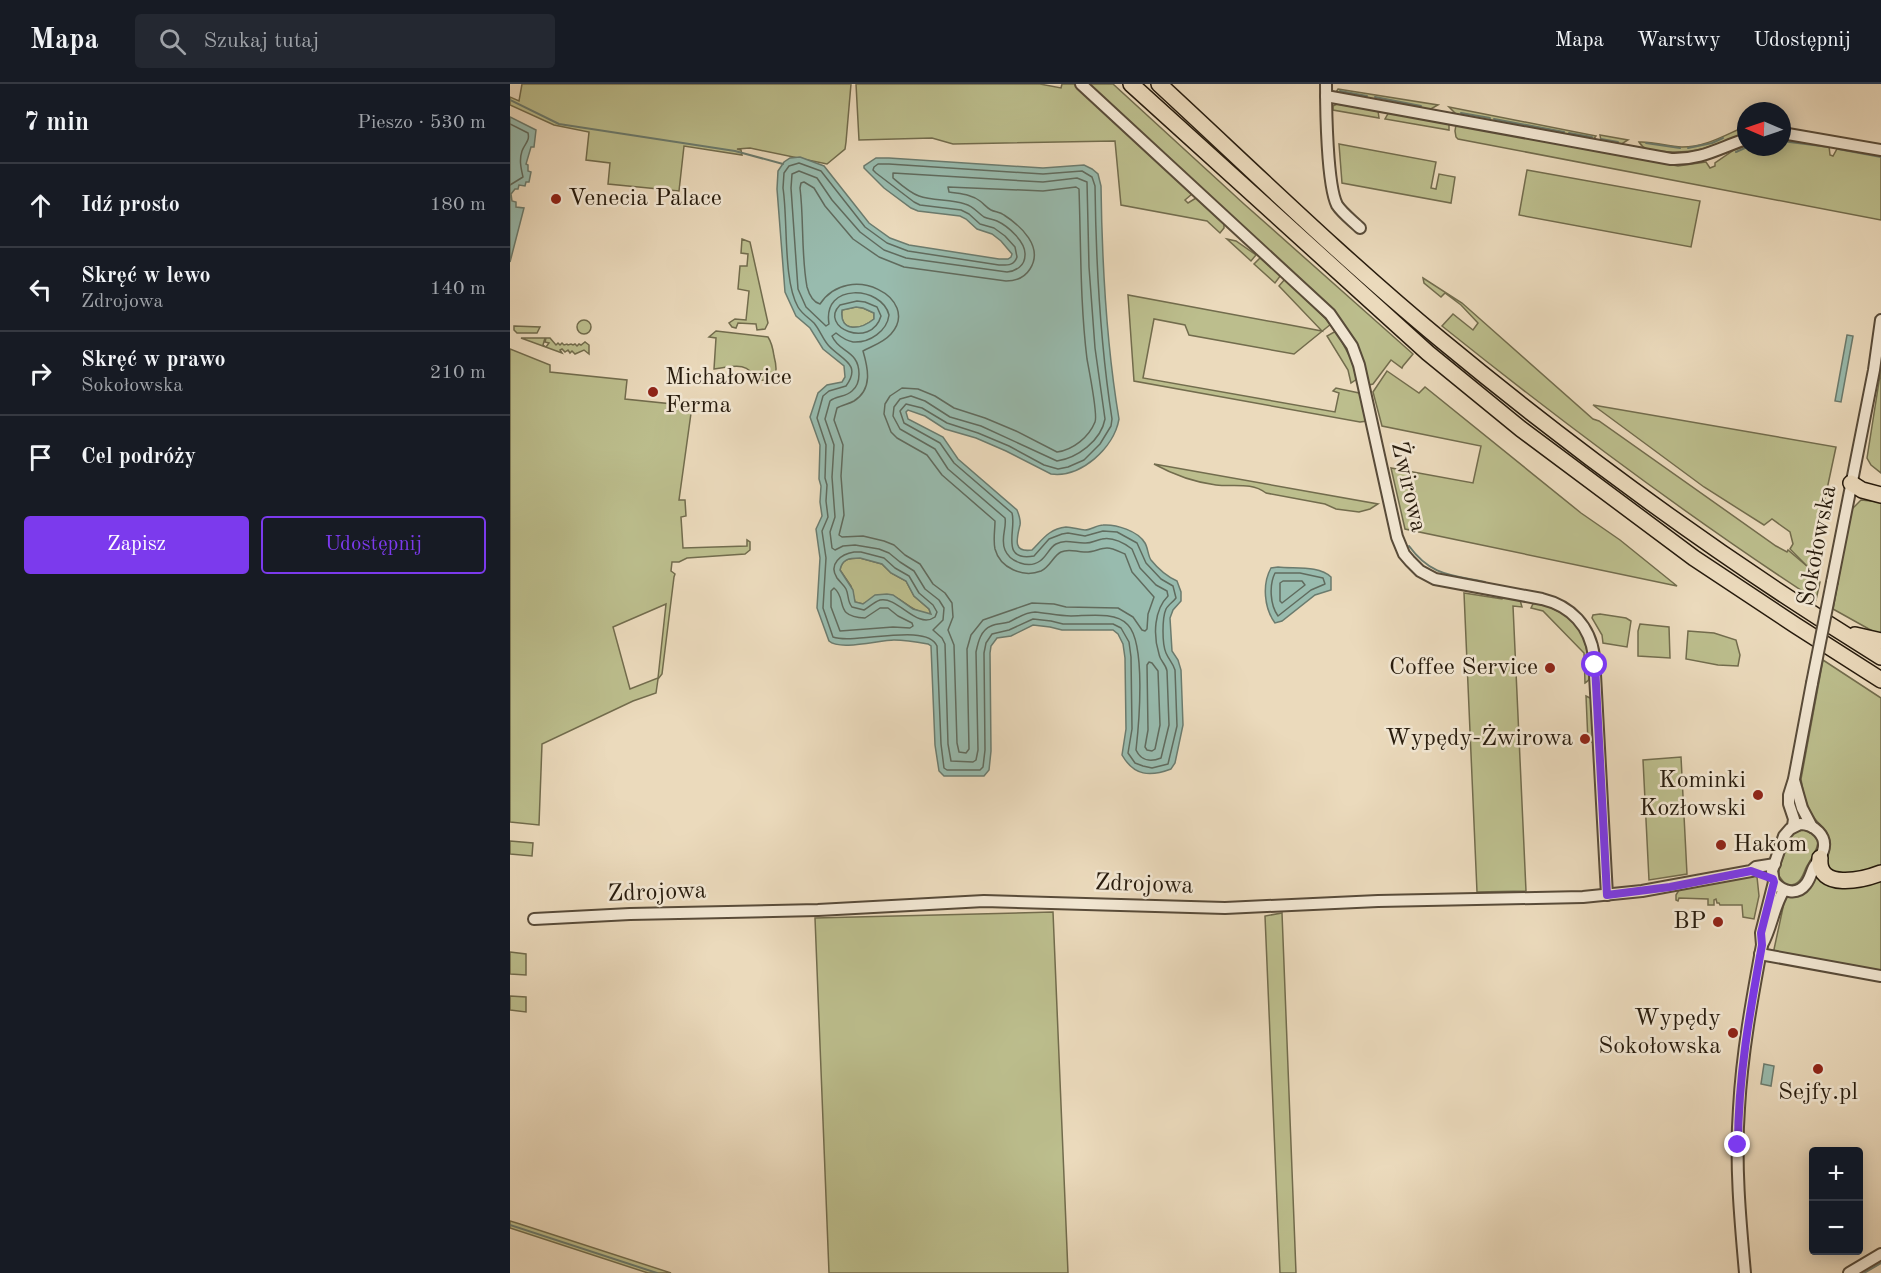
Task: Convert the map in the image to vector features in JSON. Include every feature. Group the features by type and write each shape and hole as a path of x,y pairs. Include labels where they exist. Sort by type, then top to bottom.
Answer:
{"highway":[{"path":"1131,84 1428,353 1521,429 1694,558 1874,676 1881,685"},
{"path":"1159,84 1320,233 1440,339 1519,402 1618,479 1728,558 1881,657"},
{"path":"1851,483 1863,481 1881,483"},
{"path":"1851,483 1862,490 1881,495"},
{"path":"1840,632 1881,641"},
{"path":"1820,858 1819,864 1822,870 1835,880 1853,880 1881,873"}],"street":[{"name":"Żwirowa","path":"1081,84 1330,314 1352,346 1359,365 1397,537 1404,554 1410,561 1420,571 1440,581 1550,600 1580,621 1591,640 1594,656 1607,895"},
{"path":"1326,84 1330,161 1335,198 1339,208 1360,228"},
{"path":"1326,96 1671,159 1706,156 1737,143"},
{"path":"1791,135 1881,150"},
{"name":"Sokołowska","path":"1793,826 1794,819 1788,799 1794,779 1874,370 1881,320"},
{"name":"Sokołowska","path":"1794,779 1802,808 1812,827"},
{"path":"1745,1273 1738,1180 1738,1110 1745,1048 1761,950 1761,933 1773,881 1772,870 1786,832 1793,826 1804,824 1812,827 1823,837 1824,848 1804,887 1793,892 1784,890 1773,881 1751,871"},
{"name":"Zdrojowa","path":"534,919 630,914 818,910 968,902 1226,908 1378,901 1583,897 1670,887 1775,864"},
{"path":"1761,950 1768,934 1774,909 1784,890"},
{"path":"1761,950 1881,976"},
{"path":"1849,1273 1881,1254"}],"green space":[{"path":"522,84 851,84 845,149 827,164 750,148 737,149 741,150 742,155 684,146 679,191 608,184 610,163 586,160 589,132 554,125 510,105 510,97 519,101"},
{"path":"856,84 1040,84 1061,88 1062,84 1074,84 1192,194 1185,200 1188,203 1196,198 1224,224 1224,228 1220,233 1207,221 1121,205 1115,141 953,144 932,138 859,140"},
{"path":"1087,84 1113,84 1413,354 1402,368 1391,360 1373,384 1369,385 1363,361 1353,340 1325,302"},
{"path":"1338,89 1438,105 1429,110 1338,93 1336,92"},
{"path":"1337,104 1378,111 1379,118 1333,110 1333,106"},
{"path":"1449,107 1596,136 1593,140 1457,115"},
{"path":"1389,112 1446,123 1449,125 1449,130 1385,119"},
{"path":"1456,125 1678,166 1706,162 1710,168 1737,149 1737,156 1791,156 1791,140 1829,146 1830,155 1833,156 1838,147 1881,155 1881,220 1458,139 1455,131"},
{"path":"1737,130 1737,136 1714,145 1683,152 1653,150 1645,148 1639,142 1677,147 1699,145"},
{"path":"1600,135 1628,140 1620,145 1601,141"},
{"path":"1339,144 1436,162 1431,188 1436,189 1439,174 1455,177 1451,203 1342,183"},
{"path":"1527,170 1700,201 1691,247 1519,215"},
{"path":"742,239 750,242 768,323 765,329 757,330 756,324 738,323 736,328 729,323 735,319 746,320 749,291 738,289 740,266 747,266 748,254 741,253"},
{"path":"1227,239 1236,241 1256,255 1251,261"},
{"path":"1260,258 1281,275 1275,283 1254,264"},
{"path":"1423,278 1462,303 1593,419 1776,546 1787,552 1788,550 1815,573 1820,582 1816,600 1626,468 1442,326 1453,314 1473,330 1478,323 1461,305 1445,293 1441,297 1424,283"},
{"path":"1285,279 1331,324 1294,354 1189,335 1185,325 1154,319 1143,378 1335,412 1339,393 1333,391 1336,388 1359,393 1367,421 1360,422 1134,381 1128,295 1322,331 1279,286"},
{"path":"856,307 874,313 874,319 858,327 848,326 842,318 842,310"},
{"path":"581,320 587,320 591,327 587,334 581,334 577,330 577,324"},
{"path":"514,326 540,327 537,333 517,333"},
{"path":"716,331 768,337 776,368 774,376 768,380 756,380 753,374 744,367 714,369 716,338 709,337"},
{"path":"1336,331 1351,359 1357,379 1351,383 1348,370 1327,336"},
{"path":"521,338 545,338 543,345 546,347 549,343 545,342 546,338 550,338 556,345 562,343 577,346 585,342 589,345 589,354 584,350 575,354 562,349 560,350 562,353"},
{"path":"510,349 550,365 550,372 627,380 625,399 692,406 679,500 685,500 686,516 681,517 683,548 747,546 747,540 750,542 750,550 745,554 687,558 679,562 672,562 671,571 675,574 662,674 658,679 656,693 633,701 542,744 539,825 510,822","holes":["666,604 658,678 630,689 613,627"]},
{"path":"1881,369 1881,473 1871,465 1867,458"},
{"path":"1387,371 1419,393 1425,387 1581,513 1620,540 1677,586 1405,529 1391,468 1473,483 1481,446 1382,426 1373,392"},
{"path":"1593,405 1836,447 1810,569 1790,549 1793,544 1790,532 1772,519 1764,525 1704,487"},
{"path":"1154,464 1378,504 1359,512 1336,509 1325,504 1266,493 1254,487 1199,482 1176,475"},
{"path":"1861,500 1881,502 1881,634 1833,609 1851,510"},
{"path":"860,558 882,564 891,573 906,581 914,596 929,609 931,615 920,612 892,596 884,595 863,604 855,602 851,586 840,570 842,563 847,560"},
{"path":"1464,593 1502,599 1504,596 1520,600 1522,607 1513,606 1526,891 1477,892"},
{"path":"1537,603 1560,612 1581,633 1588,654 1590,674 1589,680 1585,683 1584,653 1543,611 1531,608"},
{"path":"1593,615 1626,618 1631,621 1627,647 1603,643 1602,635 1592,618"},
{"path":"1640,624 1669,627 1670,658 1638,656"},
{"path":"1688,631 1714,633 1736,640 1740,655 1738,666 1686,659"},
{"path":"1823,660 1881,698 1881,869 1847,875 1832,871 1828,866 1828,836 1812,814 1804,795 1801,779"},
{"path":"1586,696 1592,699 1594,742 1588,742"},
{"path":"1681,757 1687,874 1649,880 1643,760"},
{"path":"1802,830 1815,835 1818,844 1800,880 1793,885 1785,884 1779,876 1779,869 1790,837"},
{"path":"510,841 533,843 532,856 510,854"},
{"path":"1748,876 1757,877 1759,896 1754,919 1743,917 1742,905 1720,905 1716,899 1714,905 1708,905 1708,899 1679,898 1678,901 1676,900 1679,890"},
{"path":"1815,876 1881,881 1881,974 1773,954 1784,903 1782,900 1799,895"},
{"path":"1053,912 1068,1273 829,1273 815,918"},
{"path":"1282,913 1296,1273 1280,1273 1265,916"},
{"path":"510,952 526,954 526,975 510,974"},
{"path":"510,996 526,997 526,1012 510,1010"},
{"path":"510,1221 671,1273 648,1273 510,1228"}],"water":[{"path":"510,117 536,130 534,147 531,147 526,164 528,171 531,172 529,182 526,182 525,186 519,185 518,189 511,194 516,207 524,208 510,262"},
{"path":"800,157 824,166 869,223 890,238 909,245 999,259 1008,259 1012,254 992,234 977,229 960,216 918,211 911,208 884,188 864,166 876,158 889,158 1043,168 1084,165 1098,174 1101,186 1108,332 1119,419 1116,430 1103,450 1094,459 1074,471 1051,474 976,438 945,429 925,416 908,410 906,412 908,419 943,437 958,459 1017,510 1020,521 1017,544 1021,549 1032,550 1047,535 1060,528 1085,530 1101,525 1114,526 1126,529 1142,539 1154,564 1177,581 1181,601 1173,610 1170,618 1172,651 1181,670 1183,725 1175,763 1171,769 1149,774 1143,773 1132,767 1122,755 1126,729 1125,658 1123,644 1113,630 1062,630 1033,625 1011,636 997,638 991,646 990,653 991,751 989,770 984,776 944,776 939,771 935,745 931,646 898,640 850,645 834,644 829,641 817,608 820,558 816,529 822,516 819,479 820,445 810,417 818,393 827,385 842,382 845,377 844,366 823,349 810,328 796,316 785,292 777,189 778,171 790,158","holes":["856,307 874,313 874,319 858,327 848,326 842,318 842,310","853,558 882,564 891,573 906,581 914,596 929,609 931,614 913,609 893,595 887,594 875,595 863,604 855,602 853,590 840,570 842,563"]},
{"path":"1847,335 1853,336 1841,402 1835,401"},
{"path":"1271,568 1313,569 1326,573 1331,577 1331,590 1315,595 1282,621 1275,623 1268,610 1265,588"},
{"path":"1764,1064 1774,1066 1771,1086 1761,1084"}],"waterway":[{"path":"1340,91 1367,96"},
{"path":"1375,97 1421,106"},
{"path":"510,100 559,124 735,151 783,164"},
{"path":"1461,113 1490,118"},
{"path":"1494,119 1564,132"},
{"path":"1569,133 1592,137"},
{"path":"1688,148 1723,138"},
{"path":"1601,139 1618,142"},
{"path":"1791,142 1829,147"},
{"path":"1646,143 1680,148"},
{"path":"1838,149 1881,157"},
{"path":"1409,546 1417,556 1434,569 1485,582"},
{"path":"510,1225 657,1273"},
{"path":"1864,1273 1881,1263"}],"place":[{"name":"Venecia Palace","path":"556,199"},
{"name":"Michałowice Ferma","path":"653,392"},
{"name":"Coffee Service","path":"1550,668"},
{"name":"Wypędy-Żwirowa","path":"1585,739"},
{"name":"Kominki Kozłowski","path":"1758,795"},
{"name":"Hakom","path":"1721,845"},
{"name":"BP","path":"1718,922"},
{"name":"Wypędy Sokołowska","path":"1733,1033"},
{"name":"Sejfy.pl","path":"1818,1069"}],"route":[{"path":"1595,665 1607,895 1670,887 1751,871 1773,879 1774,882 1761,933 1762,945 1745,1048 1740,1092 1738,1145"}]}
